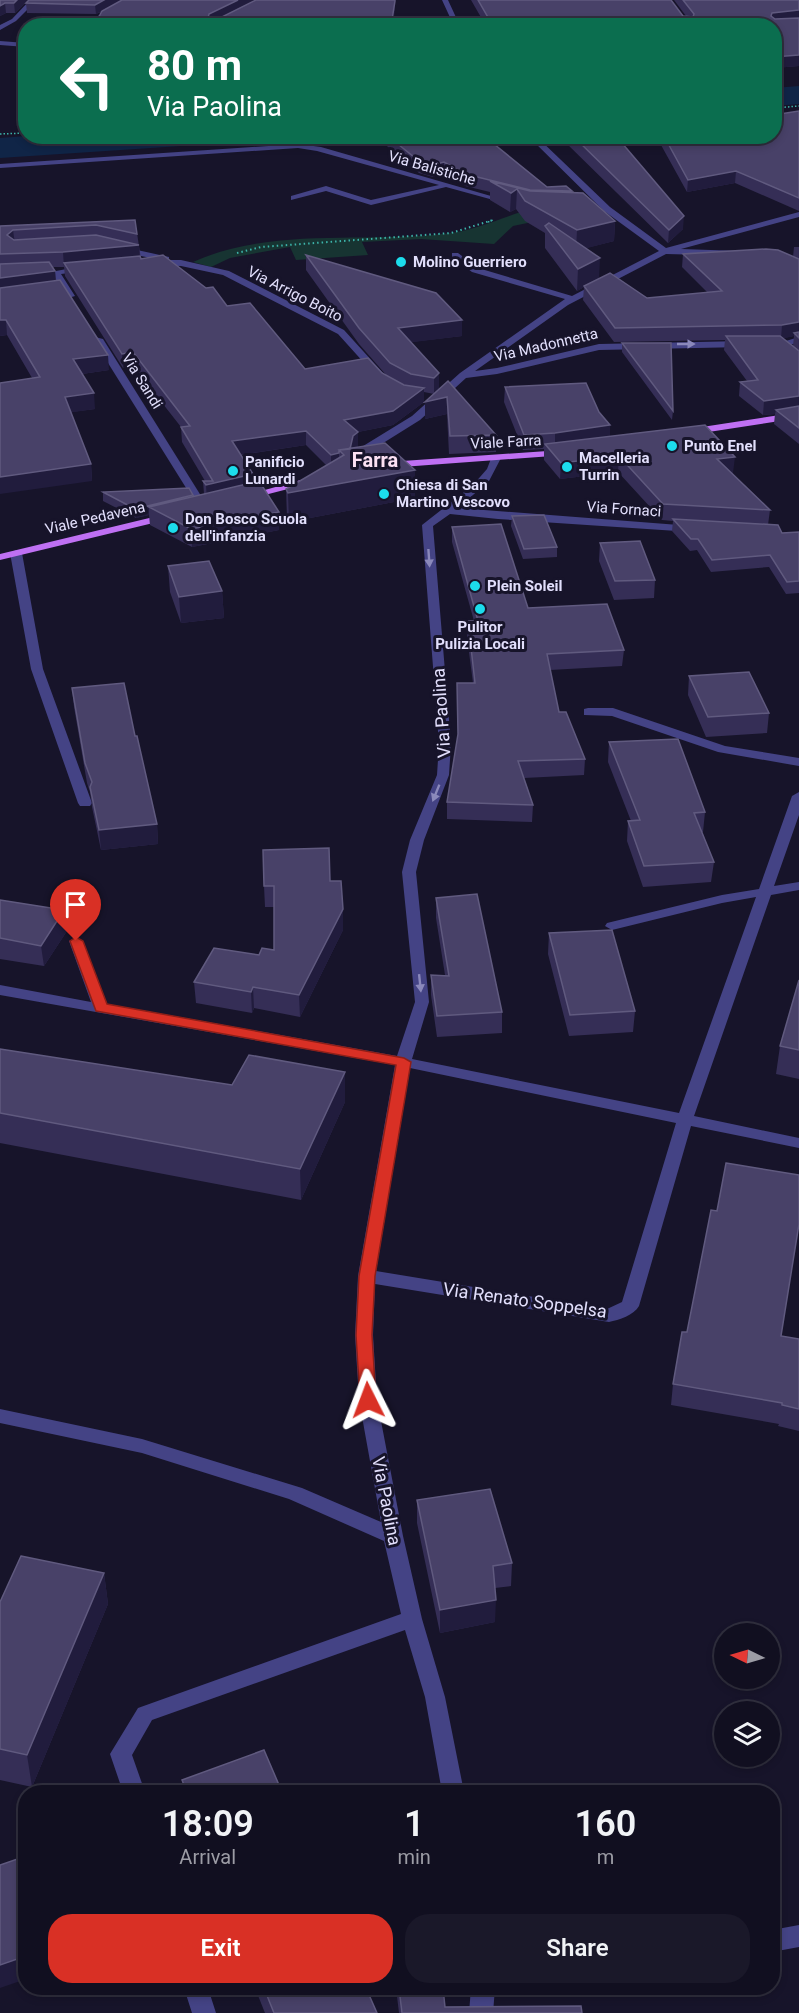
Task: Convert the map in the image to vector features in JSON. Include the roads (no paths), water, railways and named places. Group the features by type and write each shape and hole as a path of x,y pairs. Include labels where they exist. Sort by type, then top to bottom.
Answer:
{"main road":[{"path":"683,433 799,415"},
{"name":"Viale Farra","path":"360,468 578,450"},
{"path":"236,499 323,477"},
{"name":"Viale Pedavena","path":"0,556 198,509"}],"street":[{"path":"0,28 14,20 34,0"},
{"path":"97,18 132,0"},
{"path":"445,0 453,18"},
{"path":"0,43 18,44"},
{"path":"539,144 607,209 665,251 725,252 747,255"},
{"name":"Via Balistiche","path":"0,166 298,146 318,149 445,186 519,204"},
{"path":"294,198 326,188 371,203 445,186"},
{"path":"596,209 607,209"},
{"path":"360,468 359,453 416,418 432,398 462,375 573,299 665,251 799,214"},
{"name":"Via Arrigo Boito","path":"109,247 226,273 341,332 386,383"},
{"path":"455,255 476,270 573,299"},
{"name":"Via Arrigo Boito","path":"145,264 167,262 190,265"},
{"path":"79,309 66,289 50,272 90,269"},
{"path":"55,290 66,289"},
{"name":"Via Sandi","path":"91,328 198,509"},
{"path":"770,344 799,340"},
{"name":"Via Madonnetta","path":"462,375 497,371 599,347 759,344"},
{"path":"781,344 799,361"},
{"name":"Via Paolina","path":"452,1785 435,1697 412,1619 393,1536 368,1400 364,1335 367,1276 404,1062 422,1002 409,872 417,840 443,775 445,744 427,525 483,482 492,470 496,458"},
{"name":"Via Fornaci","path":"447,510 498,516 701,529"},
{"path":"16,553 37,669 85,803"},
{"path":"588,712 613,712 712,746 799,762"},
{"name":"Via Renato Soppelsa","path":"367,1276 609,1316 630,1306 685,1118 799,796"},
{"path":"612,926 722,899 799,886"},
{"path":"76,941 101,1008"},
{"path":"0,990 404,1062 799,1143"},
{"path":"0,1416 142,1446 295,1493 393,1536"},
{"path":"132,1785 121,1754 145,1714 412,1619"},
{"path":"780,1940 799,1936"},
{"path":"198,1995 204,2013"},
{"path":"481,2013 482,1995"}],"waterway":[{"path":"782,96 799,95"},
{"path":"0,148 60,144"}],"place":[{"name":"Molino Guerriero","path":"401,262"},
{"name":"Punto Enel","path":"672,446"},
{"name":"Macelleria Turrin","path":"567,467"},
{"name":"Panificio Lunardi","path":"233,471"},
{"name":"Chiesa di San Martino Vescovo","path":"384,494"},
{"name":"Don Bosco Scuola dell'infanzia","path":"173,528"},
{"name":"Plein Soleil","path":"475,586"},
{"name":"Pulitor Pulizia Locali","path":"480,609"}],"district":[{"name":"Farra","path":"375,460"}]}
